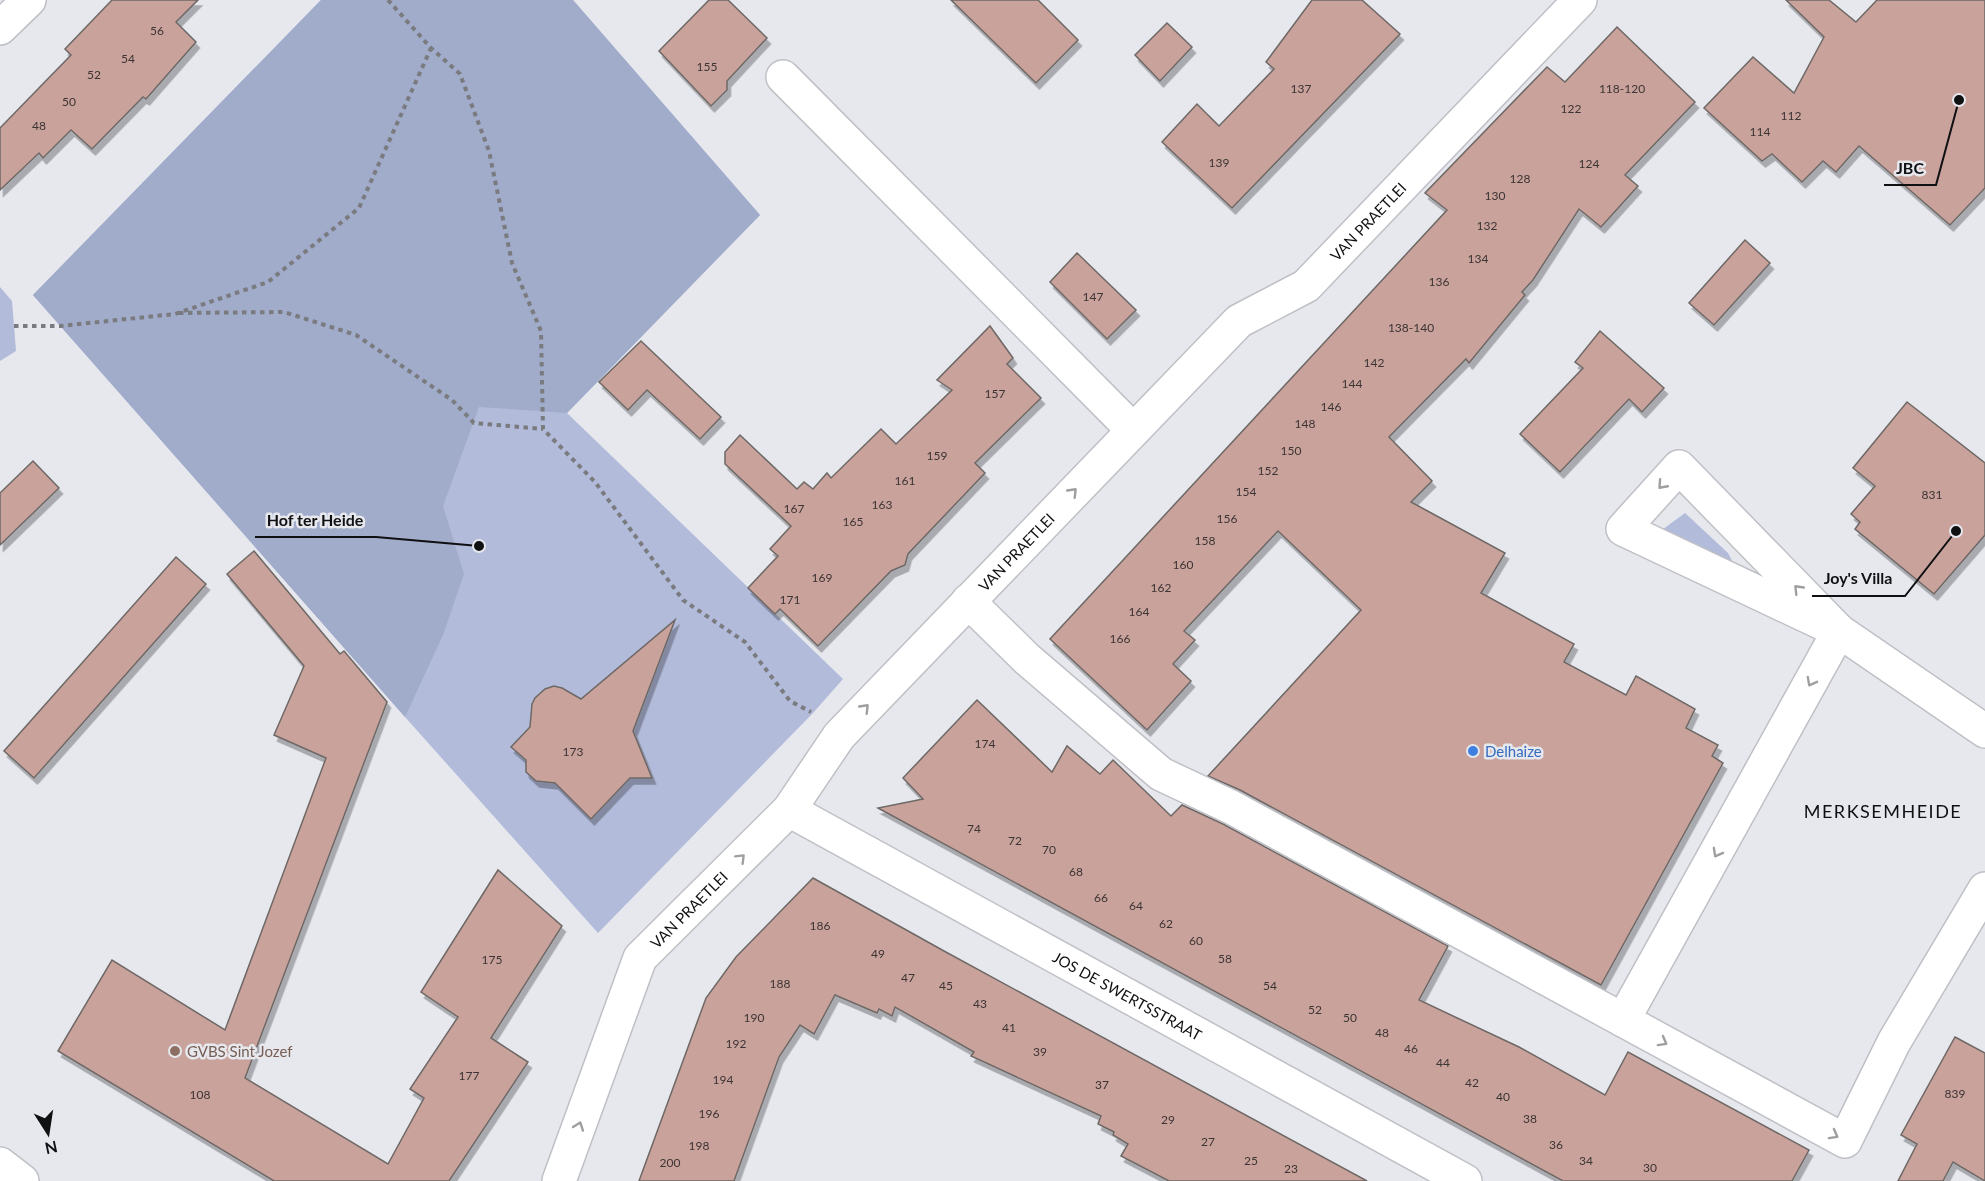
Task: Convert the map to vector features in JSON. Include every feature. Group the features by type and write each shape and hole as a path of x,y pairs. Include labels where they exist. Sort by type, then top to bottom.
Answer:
{"street":[{"path":"0,28 28,0"},
{"name":"VAN PRAETLEI","path":"560,1181 640,958 789,810 839,736 1239,321 1306,286 1580,0"},
{"path":"783,77 1133,430"},
{"path":"1839,631 1679,467 1623,529 1839,631 1985,731"},
{"path":"968,601 1027,659 1161,774 1231,807 1845,1141 1894,1042 1985,889"},
{"path":"1623,1020 1839,631"},
{"name":"JOS DE SWERTSSTRAAT","path":"789,810 1465,1181"},
{"path":"0,1164 22,1181"}],"path":[{"path":"388,0 431,48 460,74 489,151 512,262 541,331 543,429"},
{"path":"175,314 268,282 359,208 431,48"},
{"path":"14,326 60,326 175,314 284,312 356,335 452,400 474,423 543,429 595,482 683,600 745,642 790,701 813,713 839,736"}],"shaded area":[{"path":"321,0 573,0 760,215 567,413 843,679 813,713 598,933 33,295"},
{"path":"321,0 573,0 760,215 567,413 479,407 443,506 464,574 443,635 405,717 33,295"},
{"path":"0,287 12,301 16,351 0,361"},
{"path":"1685,513 1728,553 1740,576 1662,530"}],"building":[{"path":"112,0 198,0 176,22 196,42 146,99 143,97 92,149 71,130 43,158 39,153 0,190 0,128 71,55 65,49"},
{"path":"709,0 728,0 767,38 727,81 727,90 711,106 659,51"},
{"path":"951,0 1038,0 1078,40 1036,83"},
{"path":"1312,0 1362,0 1400,34 1232,208 1162,142 1197,104 1219,126 1274,69 1266,62"},
{"path":"1786,0 1829,0 1856,22 1877,0 1985,0 1985,188 1950,225 1859,146 1836,172 1823,161 1802,182 1772,154 1762,161 1704,108 1753,57 1794,93 1824,37"},
{"path":"1167,23 1192,47 1160,81 1135,55"},
{"path":"1617,27 1695,102 1625,175 1638,186 1601,227 1579,209 1533,280 1522,292 1525,295 1469,363 1466,359 1389,437 1432,481 1411,502 1505,553 1481,593 1574,644 1564,662 1626,695 1636,676 1695,709 1686,728 1718,745 1712,756 1723,763 1601,985 1240,790 1208,776 1361,610 1278,531 1184,631 1195,640 1173,664 1191,681 1147,730 1050,639 1447,210 1425,193 1547,67 1565,82"},
{"path":"1745,240 1770,263 1714,325 1689,303"},
{"path":"1077,253 1136,310 1107,339 1050,282"},
{"path":"990,326 1013,358 1007,364 1041,398 975,463 985,473 908,554 905,565 891,571 818,646 780,609 775,614 748,588 778,556 770,549 791,526 725,464 725,452 740,435 797,489 804,482 813,489 827,473 831,478 881,429 896,444 952,390 937,380"},
{"path":"1600,331 1664,388 1642,412 1629,399 1560,472 1520,434 1583,368 1575,362"},
{"path":"641,341 721,417 700,439 647,390 628,410 599,382"},
{"path":"1907,402 1985,463 1985,535 1934,594 1855,529 1860,522 1851,514 1875,486 1853,468"},
{"path":"33,461 59,488 0,545 0,493"},
{"path":"254,551 340,654 344,651 387,702 245,1078 388,1164 424,1098 410,1089 458,1017 421,992 498,870 562,926 491,1038 528,1062 449,1181 274,1181 58,1051 112,960 225,1030 326,758 274,735 304,666 227,574"},
{"path":"176,557 206,584 34,778 4,751"},
{"path":"675,620 633,731 652,778 630,778 591,819 555,783 536,781 526,772 526,760 511,747 530,727 532,704 545,689 554,686 562,688 581,699"},
{"path":"977,700 1052,772 1067,746 1100,774 1113,760 1171,816 1182,805 1223,824 1448,946 1419,1000 1519,1047 1605,1095 1628,1052 1809,1150 1792,1181 1563,1181 878,808 923,799 903,778"},
{"path":"813,878 1367,1181 1169,1181 1121,1156 1128,1144 1113,1135 1114,1132 1098,1124 1101,1116 971,1056 974,1052 895,1007 892,1016 879,1009 877,1013 835,995 814,1034 800,1025 779,1057 734,1181 639,1181 706,998 736,957"},
{"path":"1955,1037 1985,1053 1985,1181 1953,1162 1943,1181 1898,1181 1917,1144 1901,1135"}],"place":[{"name":"JBC","path":"1959,100"},
{"name":"Joy's Villa","path":"1956,531"},
{"name":"Hof ter Heide","path":"479,546"},
{"name":"Delhaize","path":"1473,751"},
{"name":"GVBS Sint Jozef","path":"175,1051"}],"district":[{"name":"MERKSEMHEIDE","path":"1883,811"}]}
